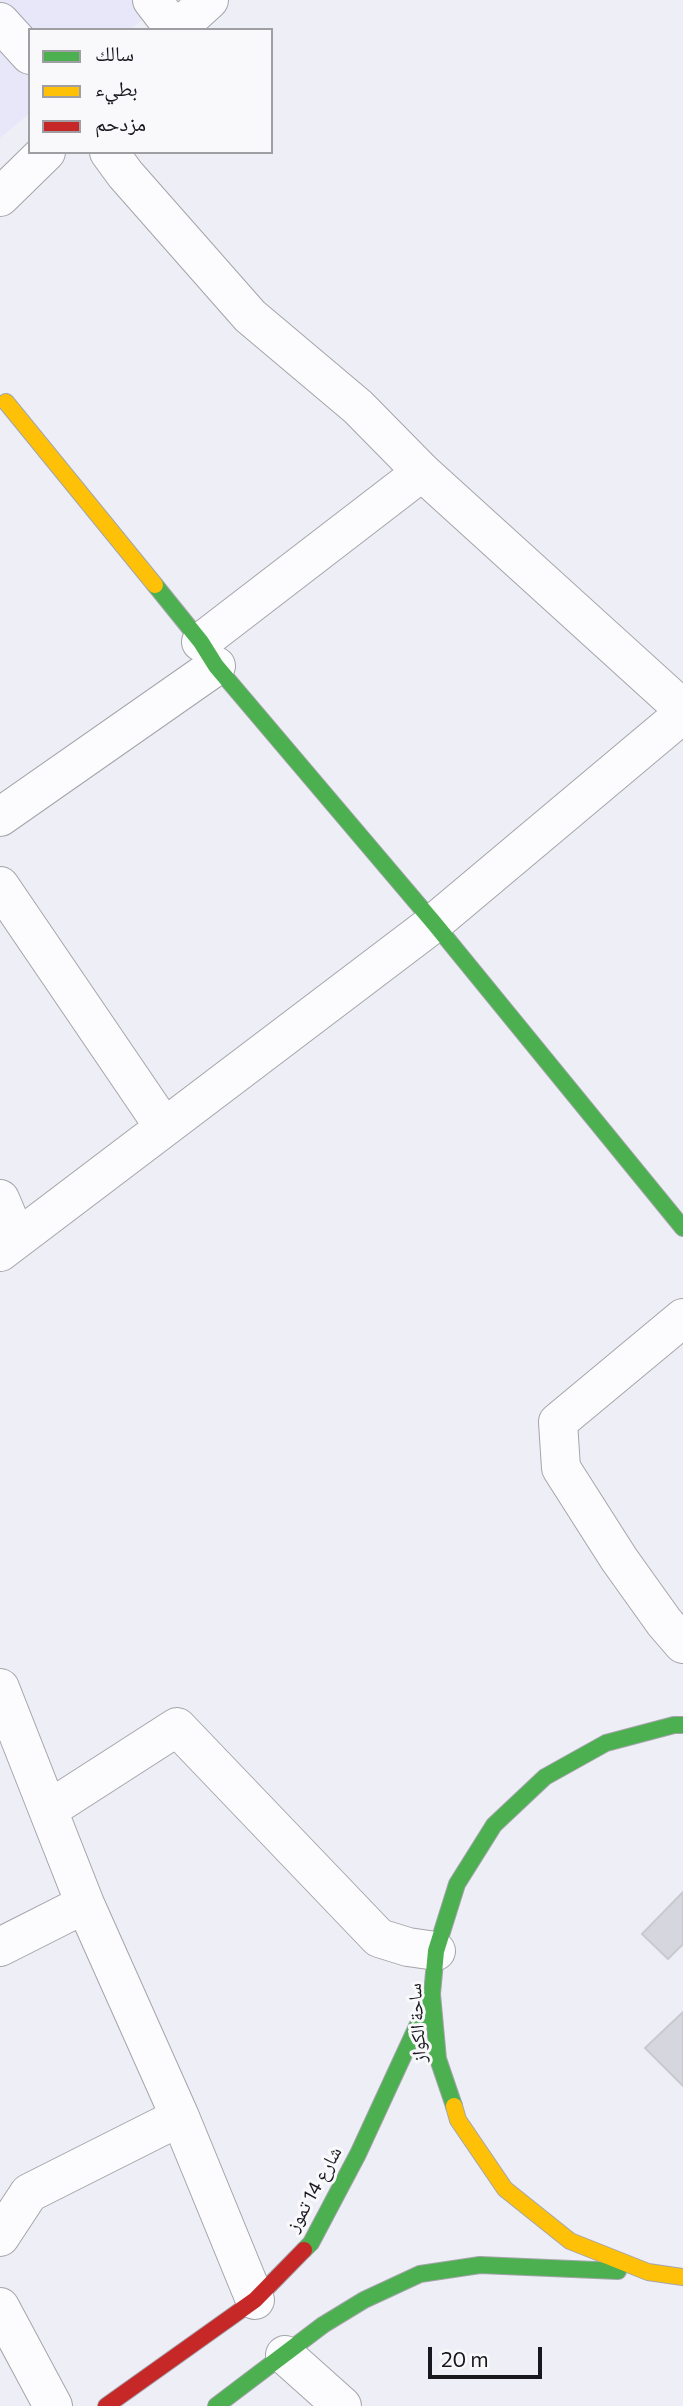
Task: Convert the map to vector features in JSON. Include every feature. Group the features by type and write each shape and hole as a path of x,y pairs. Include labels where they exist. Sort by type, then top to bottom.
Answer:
{"main road":[{"path":"3,398 208,654 434,923 683,1228"},
{"name":"ساحة الكواز","path":"683,1725 606,1743 545,1777 494,1825 457,1884 436,1951 432,1994 438,2059 458,2120 505,2189 570,2241 649,2272 683,2277"},
{"name":"شارع 14 تموز","path":"106,2406 255,2300 311,2243 358,2154 432,1994"},
{"path":"216,2406 323,2325 364,2300 420,2274 480,2265 649,2272"}],"street":[{"path":"152,0 173,28"},
{"path":"177,28 209,0"},
{"path":"0,22 28,53"},
{"path":"0,197 44,154"},
{"path":"0,1199 8,1246 434,923 683,711 422,472 358,407 250,316 110,154"},
{"path":"0,817 208,654 422,472"},
{"path":"0,886 164,1127"},
{"path":"683,1318 558,1422 561,1468 619,1559 683,1644"},
{"path":"0,1688 85,1903 180,2117 255,2300"},
{"path":"48,1810 177,1727 379,1938 408,1947 436,1951"},
{"path":"0,1947 85,1903"},
{"path":"0,2237 29,2193 180,2117"},
{"path":"0,2307 53,2406"},
{"path":"285,2355 300,2406"},
{"path":"285,2355 342,2406"}],"shaded area":[{"path":"0,0 166,0 132,28 28,28 28,115 0,138"}],"building":[{"path":"683,1892 683,1944 668,1959 642,1934"},
{"path":"683,2012 683,2086 645,2048"}],"traffic: fast":[{"path":"155,585 201,642 216,666 434,923 683,1228"},
{"path":"454,2106 438,2059 432,1994 436,1951 457,1884 494,1825 545,1777 606,1743 683,1725"},
{"path":"304,2250 311,2243 358,2154 431,1996"},
{"path":"216,2406 323,2325 364,2300 420,2274 480,2265 618,2271"}],"traffic: slow":[{"path":"6,402 155,585"},
{"path":"454,2106 458,2120 505,2189 570,2241 648,2272 683,2277"}],"traffic: jam":[{"path":"106,2406 255,2300 304,2250"}]}
